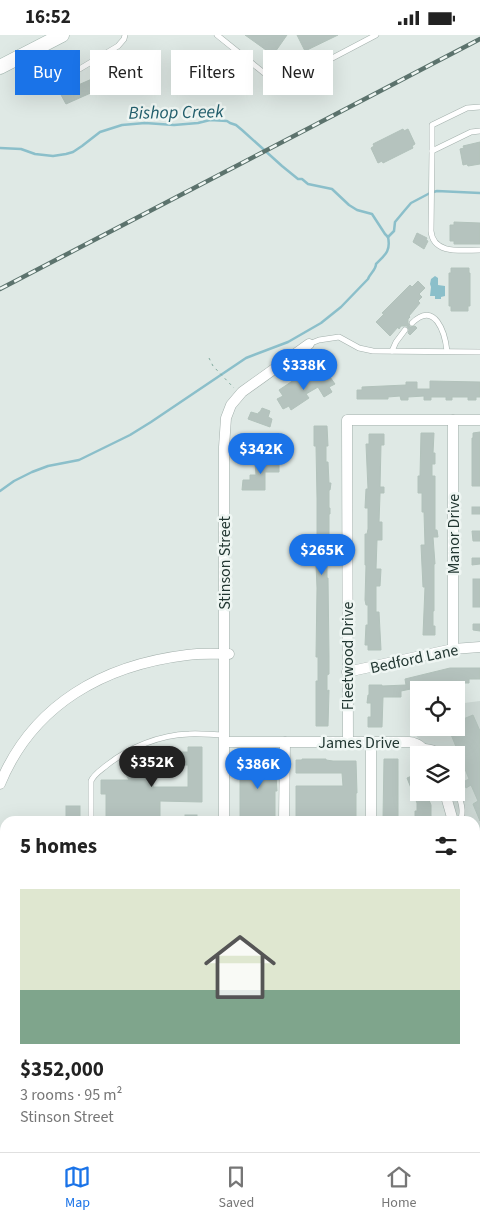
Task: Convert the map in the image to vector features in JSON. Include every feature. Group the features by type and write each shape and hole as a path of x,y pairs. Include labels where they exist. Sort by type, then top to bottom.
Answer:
{"street":[{"path":"0,67 62,35"},
{"name":"Stinson Street","path":"224,816 227,654 224,493 226,418 231,405 242,392 309,344"},
{"name":"Fleetwood Drive","path":"348,743 347,420 453,420"},
{"path":"453,420 480,420"},
{"name":"Manor Drive","path":"453,420 453,649"},
{"name":"Bedford Lane","path":"347,672 453,649 480,647"},
{"path":"0,784 16,753 32,730 60,704 83,687 113,673 143,663 188,655 227,654"},
{"name":"James Drive","path":"224,739 284,742 409,742 421,746"},
{"path":"284,742 284,816"},
{"path":"371,742 371,816"},
{"path":"447,801 452,816"}],"lane":[{"path":"36,48 56,83 118,46 125,35"},
{"path":"217,35 274,81 283,83 376,35"},
{"path":"480,107 467,108 432,125 431,231 434,240 442,248 480,250"},
{"path":"432,151 471,132 480,131"},
{"path":"412,323 417,318 427,315 433,316 439,323 445,338 446,351"},
{"path":"392,351 405,330"},
{"path":"309,344 318,340 339,337 358,349 373,351 480,352"},
{"path":"90,816 91,781 93,777 131,750 166,737 189,734 224,739"},
{"path":"460,801 461,816"}],"path":[{"path":"209,358 213,366 226,380"}],"shaded area":[{"path":"480,701 480,816 453,816 449,801 465,801 465,746 424,746 417,736 465,736 465,703"}],"water":[{"path":"435,276 438,278 438,285 445,286 445,296 441,297 441,299 435,299 435,296 430,296 431,279"}],"building":[{"path":"245,35 287,35 276,50 266,50"},
{"path":"297,35 338,35 307,50 304,50"},
{"path":"90,80 90,93 66,104 61,95 80,95 80,84"},
{"path":"403,129 404,131 408,129 415,144 412,146 413,148 383,163 382,161 378,163 371,148 374,146 373,144"},
{"path":"480,142 480,164 463,165 460,149 464,148 463,146"},
{"path":"454,222 480,223 480,244 454,244 454,241 450,241 450,225 454,225"},
{"path":"417,233 427,238 426,240 428,241 424,249 413,242"},
{"path":"451,268 469,268 470,306 468,306 468,311 451,311 451,306 449,306 449,273 451,273"},
{"path":"418,281 425,288 419,294 422,297 418,301 420,303 408,319 410,327 415,326 417,328 410,335 407,326 401,326 390,336 376,322 384,314 382,313 410,285 412,287"},
{"path":"319,372 325,380 330,377 335,384 329,387 332,392 324,397 318,387 306,394 309,398 291,410 289,406 283,409 277,399 283,396 279,390 297,378 300,384"},
{"path":"430,381 480,382 480,397 476,397 476,400 468,400 468,397 452,397 452,400 446,400 446,397 431,397 431,400 424,400 424,396 408,397 408,400 401,400 400,396 388,397 388,399 357,399 357,390 362,390 362,387 406,385 406,382 417,382 417,389 430,389"},
{"path":"262,408 270,411 268,417 272,419 270,427 248,419 251,412 258,414"},
{"path":"314,426 327,426 328,446 326,446 326,462 328,462 329,483 331,483 329,490 329,538 324,538 325,556 329,556 329,564 327,564 328,726 316,726 318,657 316,657 317,588 314,546 317,547 317,498"},
{"path":"480,432 480,486 472,486 472,438 473,433"},
{"path":"421,433 434,433 433,453 435,453 435,464 432,464 432,476 435,476 435,530 437,530 438,537 433,537 435,564 433,626 435,626 435,635 423,635 425,587 423,587 421,545 425,545 424,512 422,512 422,493 418,493"},
{"path":"369,434 384,434 384,445 381,445 380,487 384,487 384,493 380,493 379,522 382,522 382,540 377,540 376,569 381,569 380,586 376,586 376,612 379,612 381,650 368,650 368,645 365,645 366,625 368,625 368,605 366,605 365,600 365,534 367,534 368,529 368,508 365,508 366,489 368,489 366,444 369,444"},
{"path":"243,435 266,435 266,443 261,444 261,451 250,450 250,443 243,443"},
{"path":"273,455 273,464 279,463 279,472 265,472 265,490 242,490 243,480 250,480 250,475 256,475 255,463 260,463 264,460 264,456"},
{"path":"472,507 480,507 480,514 472,514"},
{"path":"472,531 480,531 480,541 473,541"},
{"path":"472,558 480,558 480,564 472,565"},
{"path":"473,579 480,579 480,607 473,607"},
{"path":"473,624 480,624 480,631 473,630"},
{"path":"450,668 480,668 480,679 469,679 469,683 465,683 465,681 410,681 410,689 401,691 401,697 383,697 382,727 368,727 368,717 371,717 371,703 367,703 369,685 406,685 405,679"},
{"path":"473,715 480,731 480,816 478,816 473,804 478,801 471,785 466,788 465,786 465,781 469,779 465,769 465,746 456,746 452,736 465,736 465,718"},
{"path":"188,747 202,747 202,802 160,801 160,816 106,816 106,794 101,794 101,780 129,780 124,771 141,761 141,759 154,759 153,787 188,787 188,765 161,765 160,752 188,752"},
{"path":"384,759 398,759 398,816 383,816"},
{"path":"240,760 275,760 277,791 275,791 275,816 240,816"},
{"path":"296,760 356,761 356,816 296,816 296,786 343,786 342,773 296,773"},
{"path":"416,801 429,801 431,816 415,816"},
{"path":"66,806 80,806 80,816 66,816"}],"waterway":[{"name":"Bishop Creek","path":"0,148 21,149 35,154 53,156 73,152 100,132 122,125 145,123 174,125 210,120 227,121 236,125 298,179 302,179 308,184 332,189 349,205 357,210 372,214 388,237"},
{"name":"Bishop Creek","path":"388,237 394,231 395,222 411,203 430,193 437,191 480,193"},
{"path":"0,491 32,472 48,466 79,460 130,435 246,358 288,342 321,323 341,307 368,279 389,246 388,237"}],"railway":[{"path":"0,289 480,39"}]}
